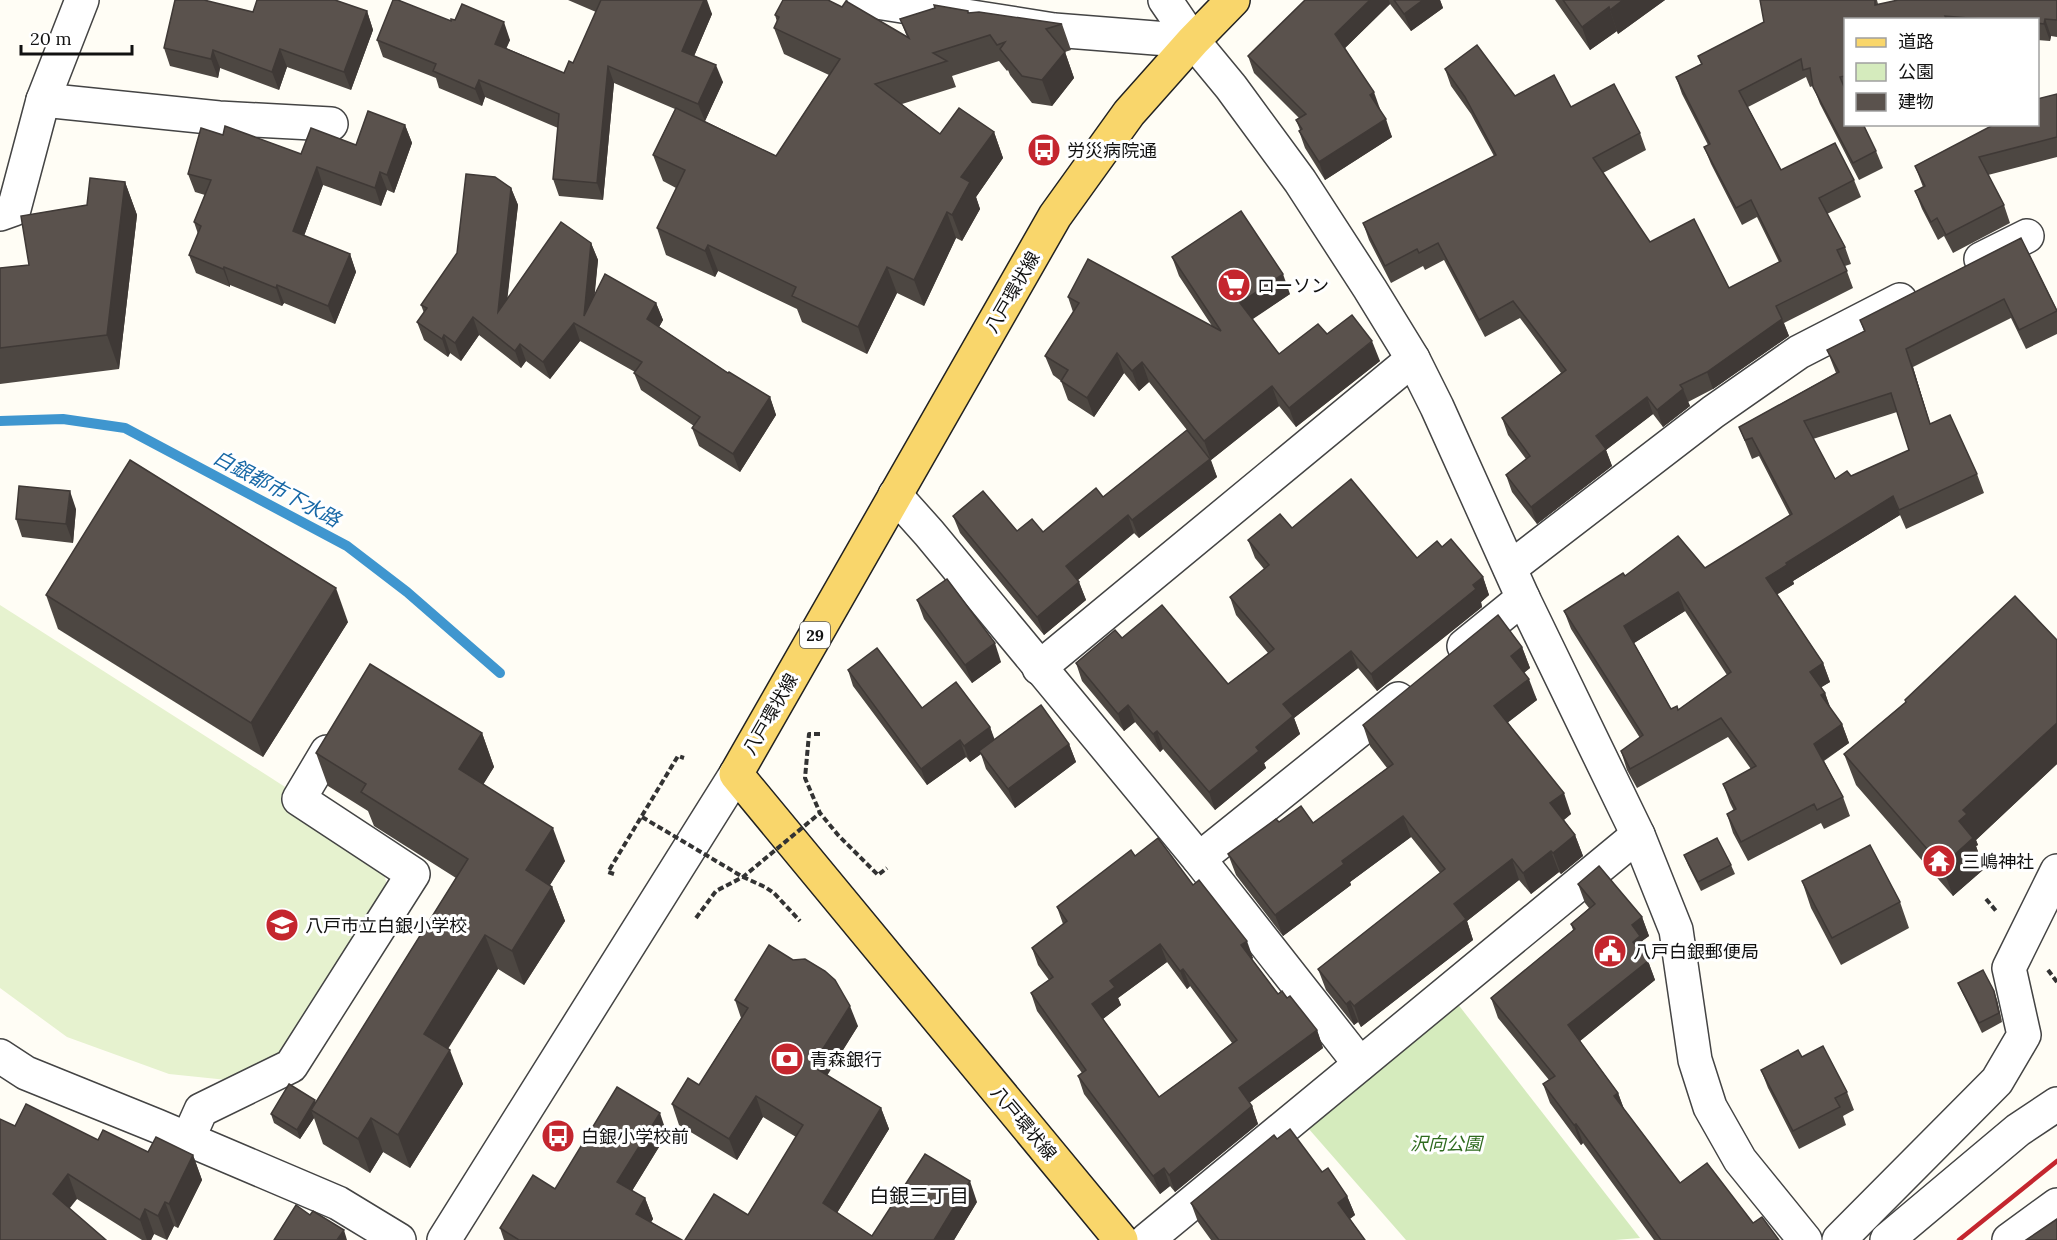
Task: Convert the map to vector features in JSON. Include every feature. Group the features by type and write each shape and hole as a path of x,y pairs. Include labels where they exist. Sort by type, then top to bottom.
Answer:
{"main road":[{"name":"八戸環状線","path":"1121,1240 736,774 1055,216 1129,113 1233,0"}],"street":[{"path":"0,214 14,209 43,100 82,0"},
{"path":"864,0 1054,30 1193,41"},
{"path":"1165,0 1193,41 1231,87 1300,181 1413,359 1523,598 1638,835 1676,930 1695,1060 1710,1107 1740,1160 1805,1240"},
{"path":"43,100 219,118 331,124"},
{"path":"1954,273 2026,236"},
{"path":"1510,568 1713,412 1799,352 1923,288"},
{"path":"1039,668 1413,359"},
{"path":"895,495 1199,859 1360,1064"},
{"path":"1199,859 1523,598"},
{"path":"188,1139 201,1110 291,1066 413,874 299,800 327,752"},
{"path":"444,1240 736,774"},
{"path":"1147,1240 1638,835"},
{"path":"1839,1240 1997,1081 2024,1035 2009,968 2057,871"},
{"path":"0,1056 26,1073 338,1203 399,1240"},
{"path":"1887,1240 2018,1130 2057,1104"},
{"path":"2009,1240 2057,1205"}],"path":[{"path":"820,734 809,734 805,778 820,813 838,835 878,875 887,868"},
{"path":"614,874 608,872 678,756 684,758"},
{"path":"696,918 716,891 743,877 820,813"},
{"path":"642,817 774,893 800,921"},
{"path":"2048,969 2057,982"}],"green space":[{"path":"0,605 293,792 382,867 387,885 281,1059 237,1081 169,1074 67,1037 0,988"},
{"name":"沢向公園","path":"1457,1003 1640,1238 1406,1240 1308,1128"}],"building":[{"path":"175,0 204,0 253,12 257,0 335,0 367,11 344,72 280,49 272,72 213,50 211,59 164,48"},
{"path":"393,0 451,21 451,19 455,20 462,4 504,22 495,44 564,73 569,61 573,63 601,0 704,0 682,51 716,65 698,104 608,66 597,183 553,179 559,114 479,80 475,89 433,71 436,64 377,40"},
{"path":"783,0 828,0 842,7 846,1 909,38 900,19 935,8 934,5 968,11 968,13 979,12 1062,24 1046,29 1065,52 1042,80 1022,76 1000,49 1005,42 997,45 990,35 933,53 947,61 875,84 940,134 959,108 994,132 961,177 970,182 952,215 947,212 914,280 887,267 858,327 792,296 796,287 708,245 705,251 657,228 685,170 653,155 676,108 776,156 840,59 774,28 779,17 775,15"},
{"path":"1305,0 1370,0 1335,34 1374,92 1370,95 1386,119 1319,162 1299,131 1302,129 1296,120 1306,114 1248,56"},
{"path":"1394,0 1423,0 1404,14"},
{"path":"1563,0 1623,0 1610,10 1609,7 1582,27"},
{"path":"1760,0 1875,0 1875,5 1898,0 2057,0 2057,20 2045,19 2044,24 2039,23 2039,18 1945,16 1946,18 1844,18 1844,76 1840,77 1844,87 1844,126 1864,126 1876,151 1853,163 1813,87 1810,68 1803,70 1801,59 1739,91 1781,170 1835,143 1854,180 1819,198 1845,247 1837,250 1847,271 1776,306 1782,319 1707,372 1680,385 1683,389 1657,410 1647,397 1596,436 1606,449 1531,507 1506,475 1530,456 1502,418 1566,370 1513,301 1479,320 1438,243 1419,253 1417,249 1385,266 1363,223 1496,155 1465,97 1445,69 1477,45 1515,96 1554,75 1571,107 1614,84 1640,133 1593,158 1650,242 1694,219 1729,288 1781,261 1751,200 1736,208 1704,147 1710,144 1676,77 1702,64 1698,56 1764,22"},
{"path":"2057,94 2057,137 1979,157 2004,205 1946,235 1937,218 1931,222 1915,191 1925,186 1915,166 1991,126 2039,126 2039,98"},
{"path":"368,111 405,125 387,175 380,172 375,188 317,167 293,231 350,254 328,306 277,285 276,288 189,255 201,226 194,222 211,180 188,174 201,128 223,135 225,126 301,154 311,128 356,145"},
{"path":"466,174 495,177 511,188 498,312 561,222 591,243 584,316 605,274 656,303 647,319 728,373 770,397 733,454 692,428 700,417 634,373 642,362 574,323 543,362 520,344 515,351 473,317 455,343 444,335 442,339 417,322 427,308 421,305 457,253"},
{"path":"90,178 125,182 107,335 0,348 0,268 29,265 21,216 87,205"},
{"path":"1241,211 1283,274 1240,303 1279,354 1318,324 1327,334 1352,315 1372,341 1289,408 1272,386 1204,441 1142,362 1132,371 1117,353 1087,398 1061,381 1068,370 1045,356 1079,303 1068,297 1088,259 1221,331 1172,257"},
{"path":"2021,238 2057,311 2019,330 2004,299 1906,349 1930,424 1950,415 1977,474 1899,510 1893,496 1766,578 1823,663 1810,672 1825,693 1821,695 1842,724 1814,744 1843,797 1817,810 1814,804 1741,842 1727,814 1736,809 1723,784 1756,766 1721,718 1630,769 1621,751 1643,735 1564,611 1623,573 1625,576 1678,536 1705,568 1792,514 1752,438 1745,440 1739,427 1839,372 1827,350 1865,331 1860,320","holes":["1891,393 1909,450 1851,476 1847,471 1835,479 1804,421","1678,592 1731,672 1678,710 1677,706 1671,709 1624,626"]},
{"path":"1187,430 1210,459 1132,520 1128,515 1066,566 1079,582 1037,617 953,516 983,491 1017,531 1032,519 1043,532 1096,488 1103,497"},
{"path":"130,460 336,588 251,723 46,595"},
{"path":"1351,479 1417,558 1437,541 1442,547 1451,539 1483,577 1473,585 1476,589 1371,674 1351,651 1283,704 1293,716 1256,747 1259,751 1209,792 1157,731 1153,734 1128,705 1118,714 1076,663 1115,630 1122,638 1162,605 1228,684 1274,649 1230,597 1269,565 1248,540 1280,514 1292,528"},
{"path":"19,486 70,491 66,524 16,519"},
{"path":"947,579 995,643 965,665 917,600"},
{"path":"2015,596 2057,640 2057,723 1963,810 1967,814 1959,821 1973,838 1942,866 1844,754 1906,702 1905,700"},
{"path":"1498,615 1522,647 1511,656 1529,679 1494,706 1564,793 1550,803 1575,835 1523,873 1512,859 1454,904 1466,919 1354,1006 1350,1001 1346,1004 1318,969 1445,869 1403,816 1342,861 1344,864 1275,915 1228,854 1276,819 1279,822 1301,806 1313,823 1393,764 1363,725"},
{"path":"877,648 922,708 956,682 990,727 964,746 960,740 921,769 848,670"},
{"path":"370,664 482,733 459,769 553,828 526,870 552,887 512,951 485,935 424,1034 450,1050 398,1135 371,1118 358,1139 311,1110 468,859 361,792 366,784 316,753"},
{"path":"1041,705 1069,744 1008,789 979,751"},
{"path":"1158,838 1193,885 1199,880 1247,941 1241,945 1278,994 1282,991 1287,998 1290,996 1317,1030 1239,1088 1252,1106 1169,1175 1164,1168 1153,1176 1078,1076 1086,1070 1031,993 1053,977 1032,948 1067,921 1057,907 1131,850 1135,856","holes":["1160,944 1180,971 1183,969 1237,1040 1159,1097 1092,1004 1115,987 1110,981"]},
{"path":"1717,838 1731,865 1698,882 1684,855"},
{"path":"1870,845 1900,902 1832,938 1802,881"},
{"path":"1599,866 1642,917 1632,925 1640,936 1633,942 1648,961 1568,1025 1618,1093 1614,1096 1680,1183 1707,1163 1753,1223 1762,1217 1779,1240 1661,1240 1576,1124 1574,1125 1543,1084 1555,1076 1491,998 1575,929 1571,924 1595,904 1578,884"},
{"path":"769,945 793,960 805,959 835,980 850,1006 812,1066 881,1108 823,1203 872,1236 925,1154 970,1181 934,1240 685,1240 714,1194 748,1215 803,1125 756,1096 729,1139 672,1104 688,1078 699,1085 748,1008 735,1000"},
{"path":"1983,970 1994,991 1999,1013 1979,1023 1958,983"},
{"path":"1823,1046 1847,1092 1835,1098 1840,1107 1793,1131 1761,1070 1798,1050 1802,1057"},
{"path":"289,1084 315,1100 297,1130 271,1114"},
{"path":"617,1087 660,1113 617,1182 645,1198 636,1214 682,1240 519,1240 500,1228 533,1175 555,1189"},
{"path":"26,1104 98,1140 103,1130 148,1152 156,1137 193,1155 169,1204 165,1202 158,1216 145,1209 140,1220 68,1174 53,1194 106,1240 0,1240 0,1119 15,1126"},
{"path":"1290,1129 1322,1172 1328,1168 1347,1196 1338,1203 1365,1240 1219,1240 1191,1203 1274,1135 1277,1139"},
{"path":"296,1205 310,1215 313,1211 344,1230 337,1240 274,1240"},
{"path":"2057,1219 2057,1240 2026,1240"}],"waterway":[{"name":"白銀都市下水路","path":"0,421 63,419 125,428 347,546 407,592 500,673"}],"railway":[{"path":"1959,1240 2057,1161"}],"place":[{"name":"労災病院通","path":"1044,150"},
{"name":"ローソン","path":"1234,285"},
{"name":"三嶋神社","path":"1939,861"},
{"name":"八戸市立白銀小学校","path":"282,925"},
{"name":"八戸白銀郵便局","path":"1610,951"},
{"name":"青森銀行","path":"787,1059"},
{"name":"白銀小学校前","path":"558,1136"}],"district":[{"name":"白銀三丁目","path":"919,1195"}]}
